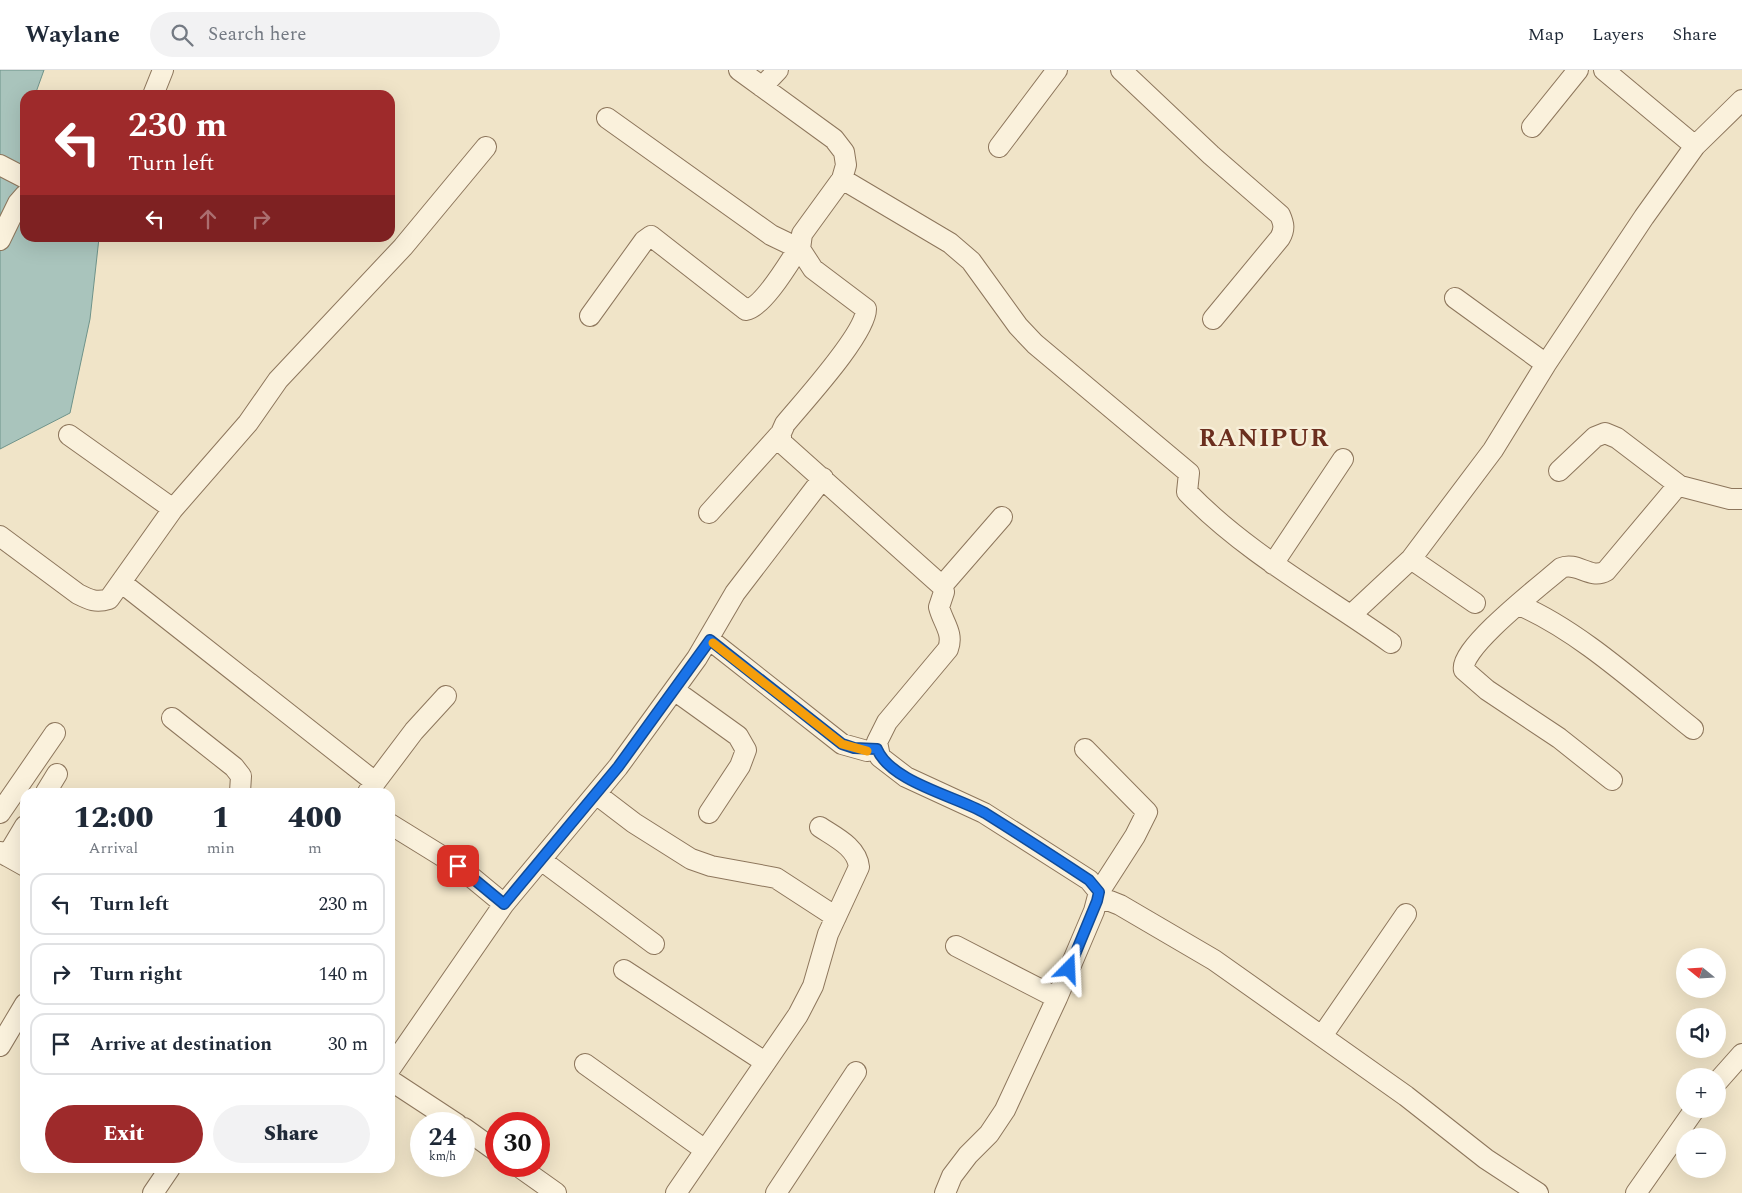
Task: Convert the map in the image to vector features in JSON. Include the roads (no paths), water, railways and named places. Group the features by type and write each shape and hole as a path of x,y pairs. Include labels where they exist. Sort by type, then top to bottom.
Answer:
{"street":[{"path":"155,90 163,70"},
{"path":"590,316 644,241 651,236 746,310 753,307 774,285 799,249 802,234 842,179 846,165 844,152 834,139 739,70"},
{"path":"762,87 778,70"},
{"path":"999,147 1057,70"},
{"path":"1121,70 1211,155 1280,215 1284,231 1280,238 1212,319"},
{"path":"1532,127 1578,70"},
{"path":"1604,70 1695,146"},
{"path":"1351,615 1411,559 1493,450 1546,364 1644,217 1695,146 1742,100"},
{"path":"607,118 771,235 799,249 813,269 860,302 866,309 866,316 832,368 785,424 781,432 709,513"},
{"path":"0,536 78,594 91,601 100,602 108,599 122,583 173,510 248,423 278,380 403,247 486,147"},
{"path":"0,165 20,175"},
{"path":"842,179 950,243 964,255 1018,326 1035,344 1189,473 1187,492 1213,519 1273,564 1391,643"},
{"path":"0,240 20,201"},
{"path":"1456,298 1546,364"},
{"path":"781,432 781,442 787,449 823,478 942,586 944,592 939,607 950,633 951,640 948,649 887,722 877,742 877,749 886,763 906,777 984,813 1089,880 1098,897 1120,904 1165,929 1214,960 1406,1096 1486,1159 1538,1193"},
{"path":"1559,471 1595,437 1605,433 1617,438 1680,486 1741,501"},
{"path":"69,435 173,510"},
{"path":"1273,564 1343,459"},
{"path":"395,1062 504,904 596,794 674,690 710,640 735,593 823,478"},
{"path":"1612,780 1559,738 1487,690 1464,670 1465,660 1478,641 1565,566 1594,574 1606,571 1674,490 1680,486"},
{"path":"942,586 1002,517"},
{"path":"1411,559 1475,602"},
{"path":"122,583 372,787 414,731 446,696"},
{"path":"1519,605 1544,616 1594,651 1693,729"},
{"path":"710,640 842,744 860,750 877,749"},
{"path":"674,690 738,736 746,750 740,766 709,812"},
{"path":"172,718 234,767 241,776 241,788"},
{"path":"0,813 55,733"},
{"path":"945,1193 952,1176 968,1155 996,1125 1057,998 1098,897 1135,836 1147,812 1085,750"},
{"path":"48,788 57,774"},
{"path":"596,794 634,823 691,858 711,866 776,878 836,917"},
{"path":"395,827 458,866 504,904"},
{"path":"676,1193 806,1001 836,917 856,874 858,859 848,846 820,827"},
{"path":"20,832 3,854 20,863"},
{"path":"541,860 654,944"},
{"path":"1322,1036 1406,914"},
{"path":"956,946 1057,998"},
{"path":"624,970 765,1062"},
{"path":"0,1046 20,1012"},
{"path":"1726,1072 1742,1054"},
{"path":"585,1064 706,1150"},
{"path":"776,1193 856,1072"},
{"path":"395,1083 439,1112"},
{"path":"1636,1193 1689,1118"},
{"path":"153,1193 167,1173"},
{"path":"533,1177 556,1193"}],"water":[{"path":"0,70 44,70 37,90 20,90 20,242 99,242 90,319 70,413 0,449"}],"district":[{"name":"RANIPUR","path":"1264,437"}]}
